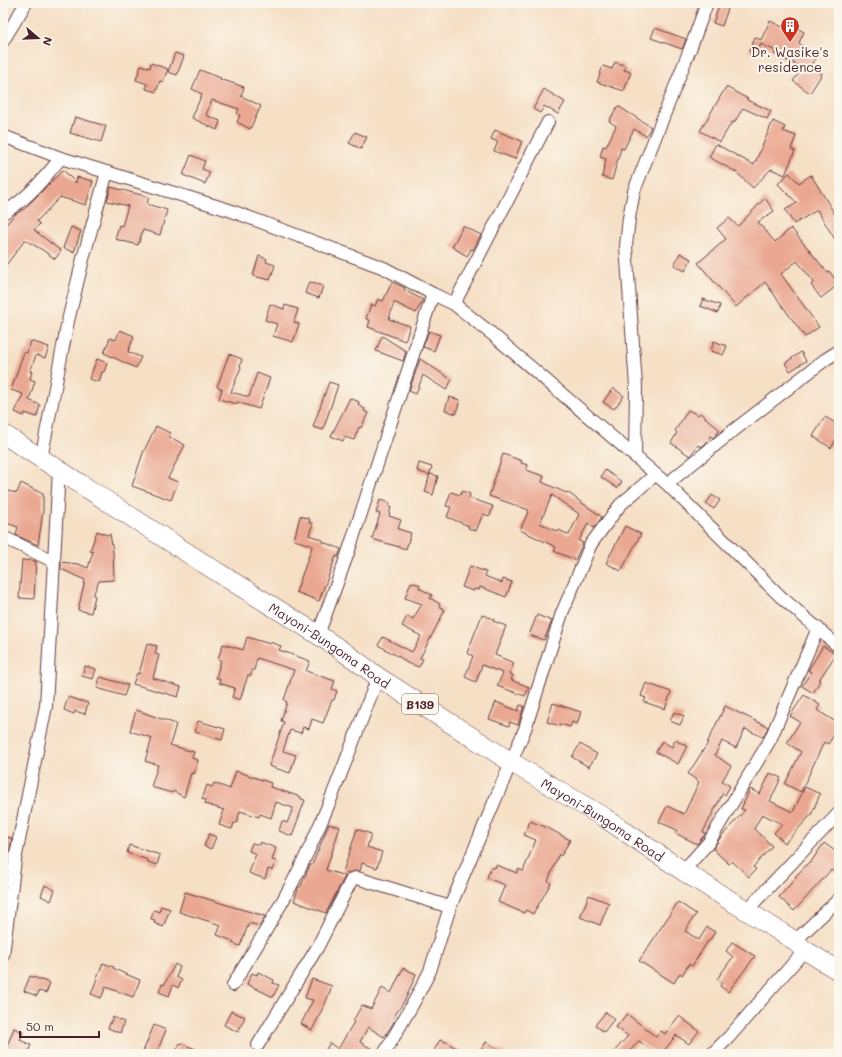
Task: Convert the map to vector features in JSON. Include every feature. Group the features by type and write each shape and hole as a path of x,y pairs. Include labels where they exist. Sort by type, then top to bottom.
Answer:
{"main road":[{"name":"Mayoni-Bungoma Road","path":"3,434 363,665 378,677 511,762 605,818 839,971"}],"street":[{"path":"3,41 26,3"},
{"path":"635,456 636,386 626,246 629,218 634,191 707,3"},
{"path":"454,304 548,122"},
{"path":"3,136 62,158 229,210 384,268 454,304 492,334 667,484 780,596 839,647"},
{"path":"3,213 18,204 32,192 62,158"},
{"path":"42,458 76,286 107,172"},
{"path":"318,636 348,553 433,294"},
{"path":"667,484 753,415 826,359 839,351"},
{"path":"3,955 15,860 46,706 59,470"},
{"path":"384,1054 430,971 450,907 525,729 562,613 592,544 620,505 655,475"},
{"path":"3,537 53,561"},
{"path":"684,871 709,842 770,740 818,628"},
{"path":"233,985 277,913 308,852 378,677"},
{"path":"747,910 839,813"},
{"path":"258,1045 317,948 352,879 357,878 450,907"},
{"path":"712,1054 729,1036 800,945 839,899"}],"building":[{"path":"720,3 730,3 722,26 713,23"},
{"path":"770,21 787,29 789,24 804,32 799,43 816,59 810,65 822,74 810,93 793,81 803,68 774,54 776,51 761,44 756,55 749,51 755,37 761,40"},
{"path":"655,28 686,39 682,49 651,38"},
{"path":"175,53 184,56 177,75 168,72"},
{"path":"615,62 626,66 624,70 631,72 624,91 597,82 603,66 612,69"},
{"path":"151,63 168,69 163,82 160,81 156,92 146,89 147,84 136,80 141,65 150,68"},
{"path":"200,70 244,87 241,96 261,106 250,129 237,122 240,115 237,113 239,109 212,100 206,115 220,121 217,130 192,118 202,94 192,89"},
{"path":"726,87 748,99 747,100 771,111 767,119 743,108 734,123 732,122 720,142 700,131"},
{"path":"544,89 565,102 558,114 544,106 540,113 533,109"},
{"path":"618,106 651,127 646,136 634,129 624,149 621,148 612,180 602,177 606,159 600,157 603,146 606,147 616,126 609,121"},
{"path":"75,117 106,126 101,142 70,133"},
{"path":"773,121 785,127 783,131 796,136 791,149 795,151 785,175 771,169 753,188 736,172 709,157 716,144 754,165"},
{"path":"495,130 522,141 515,159 494,151 498,142 491,139"},
{"path":"355,132 367,137 361,149 349,143"},
{"path":"191,155 205,161 202,169 210,172 205,184 183,175"},
{"path":"63,170 76,183 77,177 93,181 86,205 60,197 37,221 40,224 34,230 61,251 55,259 25,240 3,269 3,228 15,214 24,209"},
{"path":"789,173 799,183 811,175 839,221 839,246 817,210 794,224 785,210 797,203 778,184"},
{"path":"111,187 149,197 147,204 167,210 160,235 143,230 138,245 115,239 119,225 122,226 128,206 107,201"},
{"path":"765,198 774,211 758,222 775,242 791,228 827,272 829,271 839,284 821,298 811,285 814,282 797,261 781,274 819,327 805,337 765,282 736,307 698,263 726,239 717,228 729,218 738,226"},
{"path":"463,226 481,235 473,250 471,249 467,256 452,247"},
{"path":"71,227 81,231 74,252 63,248"},
{"path":"680,253 691,259 685,271 674,265"},
{"path":"259,256 267,259 266,262 275,265 270,280 253,276"},
{"path":"309,282 323,286 319,298 305,293"},
{"path":"392,282 405,288 404,290 423,300 416,313 394,302 389,319 410,326 405,341 368,327 370,320 366,319 371,304 375,306 378,299 383,301"},
{"path":"703,299 720,305 718,313 700,306"},
{"path":"270,304 284,309 285,305 298,309 294,322 299,324 293,342 273,336 277,324 265,320"},
{"path":"120,330 134,336 128,352 141,357 136,368 104,353 110,338 116,340"},
{"path":"429,331 440,335 434,351 423,347"},
{"path":"382,336 406,351 403,361 376,351"},
{"path":"31,341 49,347 45,358 36,355 30,372 32,372 30,379 35,381 29,400 40,405 37,417 25,413 24,416 15,412 23,394 11,390 24,352 27,353"},
{"path":"714,341 727,346 723,355 711,351"},
{"path":"801,352 806,361 790,371 785,363"},
{"path":"229,354 242,359 241,367 231,392 249,397 257,373 270,378 259,409 237,402 236,404 219,399 222,389 217,387"},
{"path":"97,359 107,363 99,382 89,379"},
{"path":"420,359 452,380 446,390 423,375 416,394 409,391"},
{"path":"329,382 338,385 323,430 313,427"},
{"path":"613,388 624,396 614,409 603,402"},
{"path":"449,397 460,400 456,414 445,410"},
{"path":"350,398 359,402 358,405 365,409 364,411 368,413 361,428 359,427 354,440 345,437 343,441 331,436"},
{"path":"688,410 698,415 700,413 720,430 713,438 711,436 701,447 698,445 690,456 671,443 677,433 675,431"},
{"path":"825,417 839,425 839,435 831,448 813,436"},
{"path":"156,426 170,433 168,436 185,445 168,478 178,482 171,500 132,486 143,453"},
{"path":"503,454 522,461 521,463 528,465 526,470 544,476 542,482 566,493 567,492 602,517 594,528 588,523 579,541 583,543 575,560 554,551 556,547 520,530 529,510 489,496","holes":["552,495 579,514 569,535 559,530 558,532 540,523"]},
{"path":"419,463 432,467 429,475 417,471"},
{"path":"605,470 622,482 617,488 601,477"},
{"path":"430,474 438,476 433,495 425,492"},
{"path":"21,483 43,494 43,512 38,545 16,535 18,527 3,522 3,490 17,493"},
{"path":"462,491 470,494 469,498 493,506 490,516 483,514 476,531 468,528 469,526 447,517 451,507 446,506 451,492 460,495"},
{"path":"712,495 720,500 714,509 706,504"},
{"path":"380,500 390,503 389,507 391,507 389,516 401,520 398,529 411,533 406,549 372,539 380,514 376,513"},
{"path":"300,516 310,519 309,523 313,523 309,535 341,549 338,557 336,556 319,601 296,592 312,547 311,545 294,540"},
{"path":"625,526 641,534 621,571 606,563"},
{"path":"97,531 107,535 110,534 113,551 114,580 99,581 93,595 95,596 91,613 78,610 85,580 61,569 61,562 78,564 88,568 93,552 90,551"},
{"path":"22,560 36,561 34,599 19,598"},
{"path":"470,566 486,572 485,576 502,583 503,579 512,582 506,597 480,587 479,590 474,589 473,591 462,587"},
{"path":"411,582 420,585 419,588 432,595 430,598 440,604 439,606 445,610 420,658 423,659 419,667 407,663 378,645 383,637 412,652 421,636 402,626 407,616 413,619 422,604 405,598"},
{"path":"482,615 494,619 493,621 506,626 495,655 514,663 509,674 513,675 511,680 529,687 525,696 497,686 503,673 482,665 476,682 465,677 473,656 467,653"},
{"path":"537,615 552,621 544,640 529,635"},
{"path":"247,637 281,646 279,650 310,661 306,671 335,681 332,689 337,691 323,723 312,719 309,729 303,727 301,733 290,730 283,751 296,755 290,773 269,766 284,722 281,721 287,702 284,700 294,670 257,658 251,676 248,675 240,700 232,697 235,688 219,683 220,679 216,678 221,660 218,659 223,644 243,650"},
{"path":"147,644 157,646 155,654 159,655 153,678 181,687 178,697 133,684 137,673 139,674"},
{"path":"823,646 836,654 819,680 820,681 813,693 802,686 811,672 808,670"},
{"path":"85,666 96,669 93,679 82,676"},
{"path":"100,677 128,685 124,696 97,688"},
{"path":"646,683 671,692 665,709 644,702 646,698 641,696"},
{"path":"804,695 820,705 817,710 839,724 839,728 828,744 824,742 801,792 785,784 801,752 787,743 800,722 790,716"},
{"path":"68,697 88,703 85,714 75,711 74,714 64,710"},
{"path":"496,702 518,711 520,705 524,706 518,725 510,722 509,726 489,719"},
{"path":"553,703 581,712 577,724 572,722 570,727 547,722"},
{"path":"725,706 768,727 763,737 745,729 736,748 722,741 715,755 731,766 722,781 730,786 725,795 723,793 703,832 706,833 697,844 675,833 677,830 659,822 667,806 684,814 699,782 688,774 708,743"},
{"path":"136,710 176,724 170,745 194,752 192,758 198,760 194,774 191,773 184,797 173,791 172,793 151,787 158,765 145,761 152,738 130,731"},
{"path":"674,712 684,716 680,725 670,721"},
{"path":"198,721 225,729 222,740 195,732"},
{"path":"675,740 687,746 678,764 656,752 662,741 672,747"},
{"path":"580,744 597,754 589,767 572,757"},
{"path":"236,771 271,783 270,787 301,797 301,799 305,800 292,836 279,831 282,821 287,823 293,808 276,802 271,818 260,814 259,817 240,811 237,823 234,823 232,829 219,825 224,810 205,804 206,800 202,799 207,785 212,787 214,783 230,789"},
{"path":"770,773 781,778 770,801 793,812 805,787 820,794 811,815 785,843 774,833 782,824 762,814 754,829 772,846 753,867 756,869 749,877 732,861 729,864 713,849 720,838 745,810 741,809 750,789 760,794"},
{"path":"530,821 548,828 570,840 561,856 559,854 548,881 551,883 533,914 526,910 524,913 498,902 505,885 487,878 491,867 495,868 496,865 517,873 518,869 523,871 536,840 524,835"},
{"path":"329,824 340,827 326,870 345,876 326,913 294,901 310,865 312,865"},
{"path":"357,829 371,834 367,847 382,852 377,868 362,863 360,871 348,873 343,872"},
{"path":"209,834 216,837 211,849 204,846"},
{"path":"3,837 12,838 6,869 3,869"},
{"path":"260,842 276,848 272,860 276,861 272,870 268,869 265,879 249,873 256,854 249,851 252,843 259,845"},
{"path":"824,843 839,854 839,876 831,870 794,911 779,897 796,878 795,877 809,862 810,863"},
{"path":"129,845 160,855 157,865 148,862 148,860 127,853"},
{"path":"45,885 55,890 51,901 41,896"},
{"path":"185,892 265,916 260,926 249,923 240,946 232,943 233,941 217,935 221,925 179,912"},
{"path":"589,895 609,903 600,925 580,917"},
{"path":"678,902 696,914 685,931 699,940 707,927 715,932 692,966 689,964 682,975 680,973 674,983 639,961"},
{"path":"161,906 170,909 163,927 154,923 155,920 151,919 154,910 159,912"},
{"path":"732,942 755,956 728,992 720,986 722,983 717,979 733,957 726,951"},
{"path":"103,963 140,980 133,997 106,987 101,998 91,994"},
{"path":"175,964 180,967 176,977 182,980 178,988 173,985 169,996 159,992 162,984 164,985"},
{"path":"403,968 416,974 406,998 392,1020 394,1022 384,1037 368,1027 360,1042 377,1052 377,1054 323,1054 330,1043 338,1049 362,1005 371,1009 382,988 391,993"},
{"path":"258,972 274,980 273,983 279,985 273,997 247,984 252,973 257,975"},
{"path":"30,976 50,983 46,993 39,991 37,996 24,991"},
{"path":"312,979 332,986 312,1030 301,1024 313,1000 305,998"},
{"path":"231,1011 245,1017 238,1032 224,1025"},
{"path":"606,1012 614,1019 604,1032 595,1025"},
{"path":"627,1014 656,1037 661,1031 665,1034 679,1016 699,1031 689,1044 676,1035 662,1054 657,1054 639,1041 627,1054 612,1054 628,1036 616,1027"},
{"path":"113,1017 124,1022 120,1033 108,1028"},
{"path":"154,1025 166,1030 156,1054 142,1054"},
{"path":"14,1028 23,1032 20,1040 31,1045 27,1054 4,1054"},
{"path":"440,1040 446,1042 466,1054 432,1054"},
{"path":"486,1042 507,1054 479,1054"},
{"path":"180,1043 208,1054 175,1054"}],"place":[{"name":"Dr. Wasike's residence","path":"790,43"}]}
